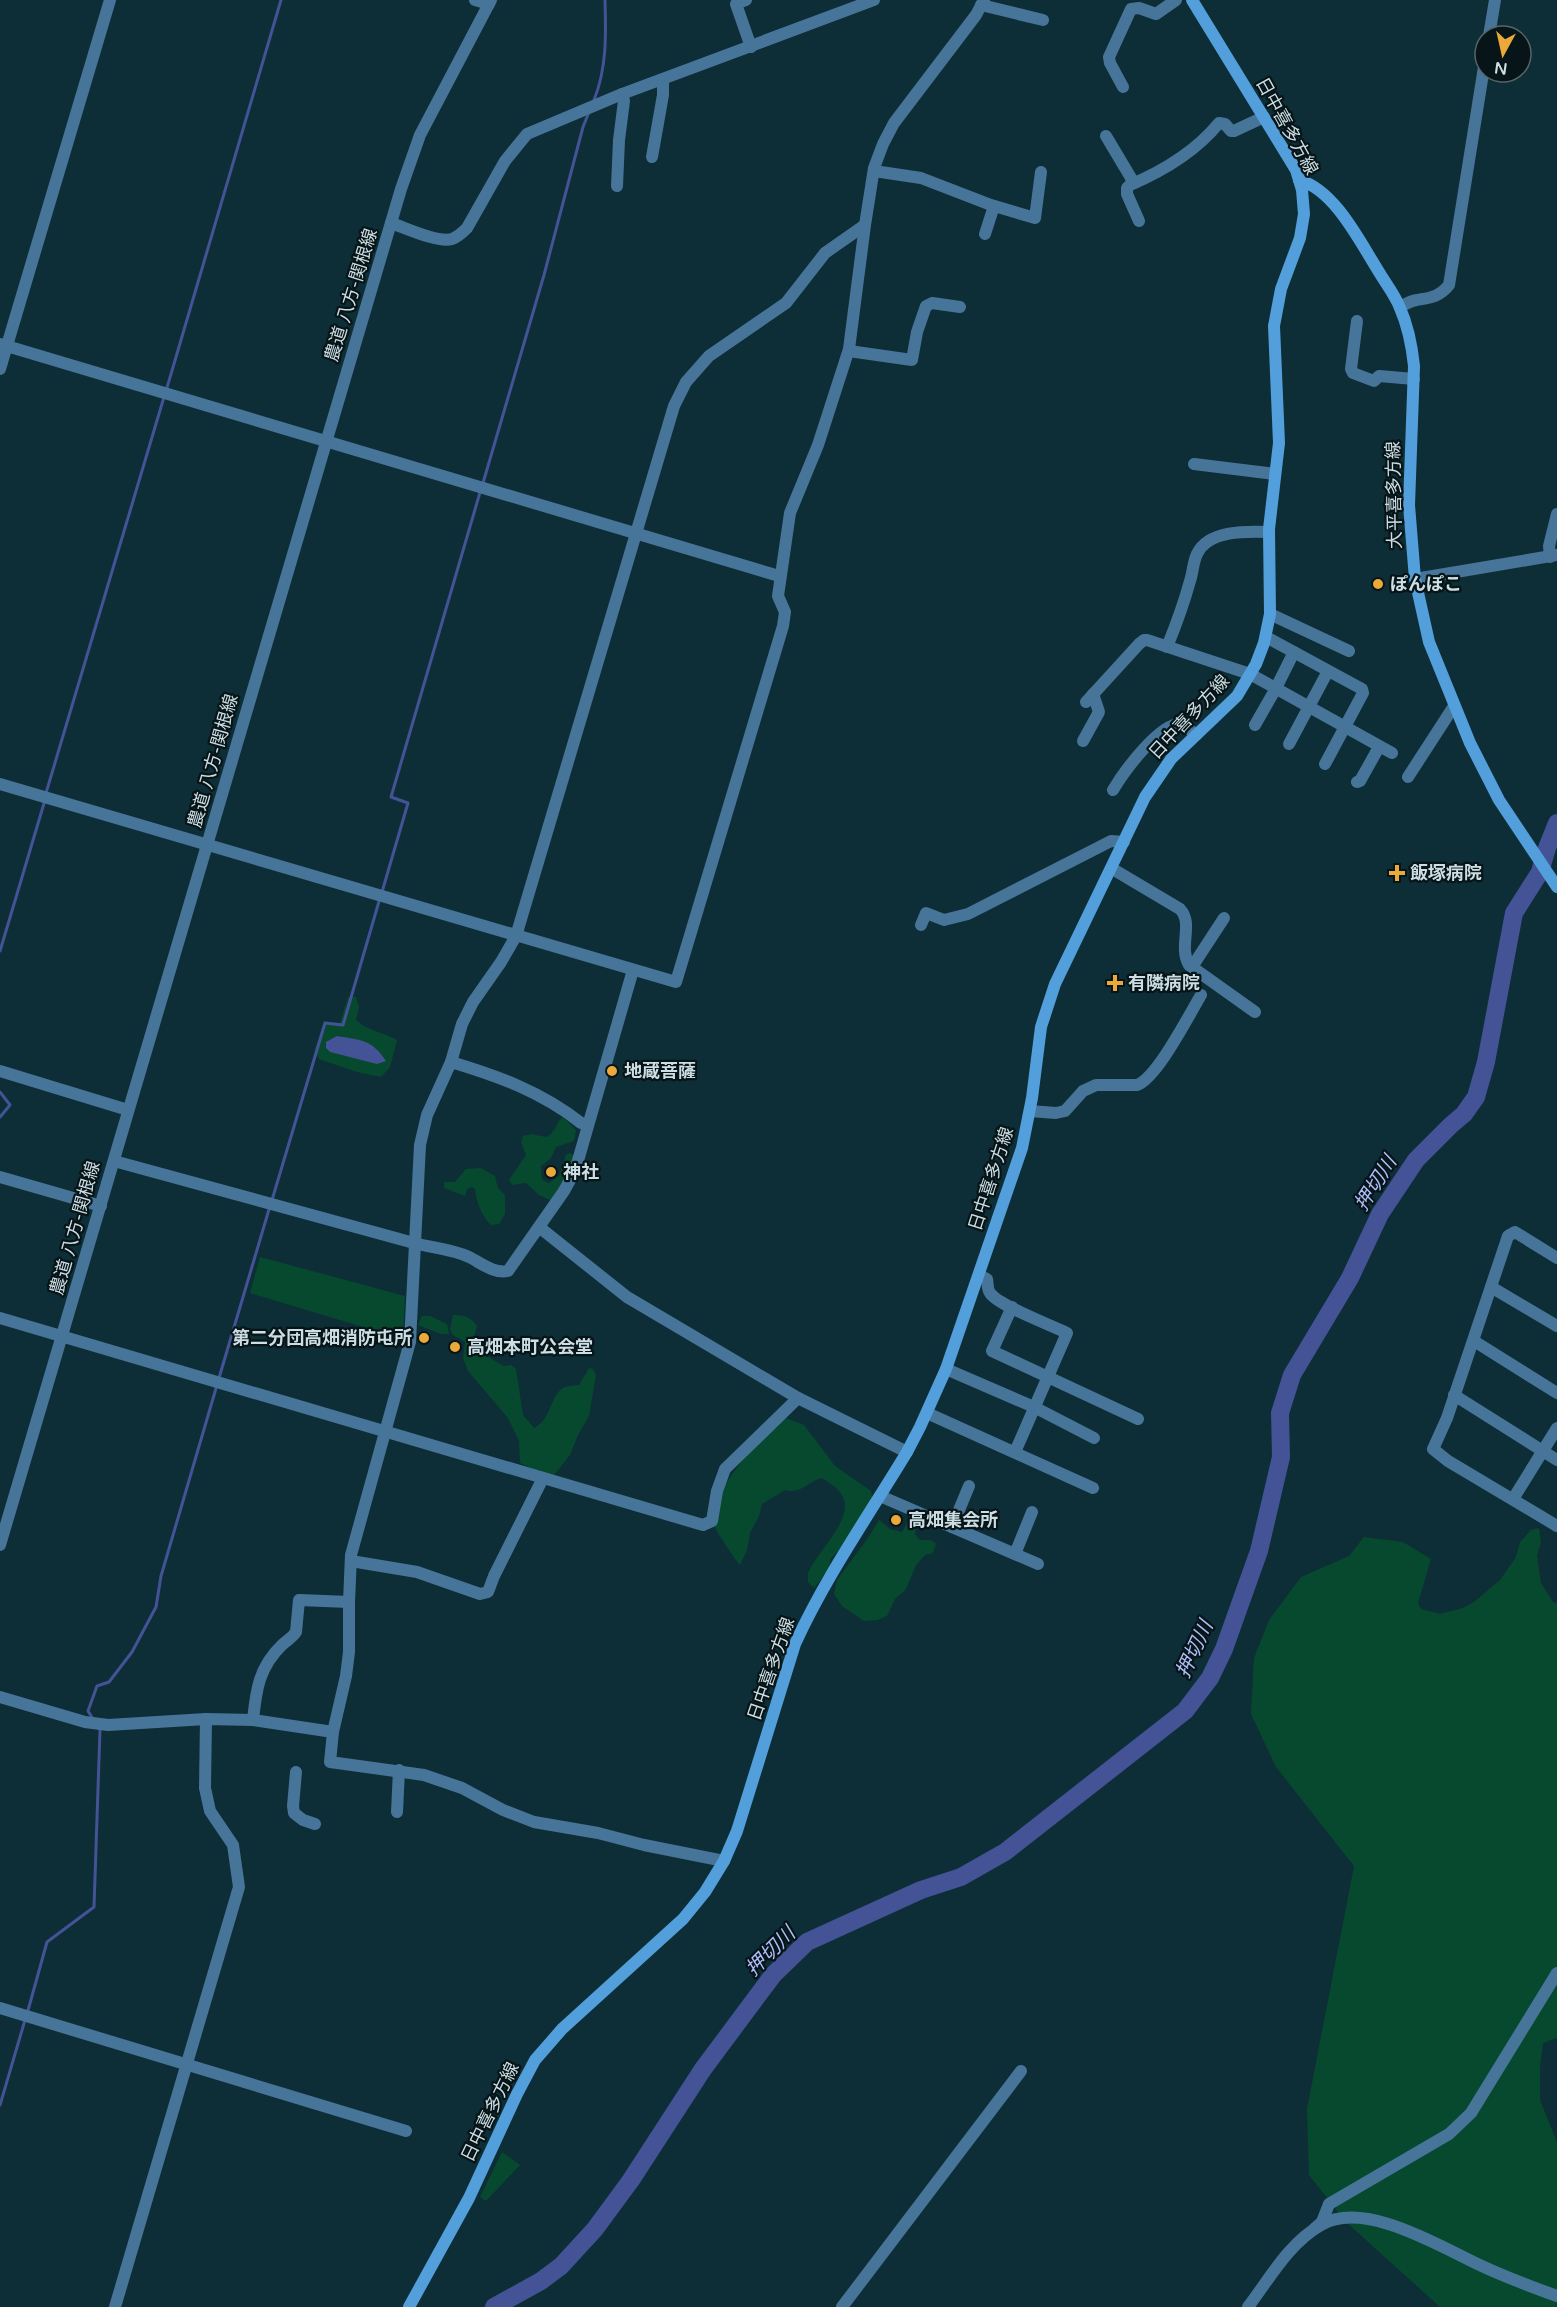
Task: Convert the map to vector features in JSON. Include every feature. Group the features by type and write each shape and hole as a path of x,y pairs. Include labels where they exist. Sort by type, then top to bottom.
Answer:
{"main road":[{"name":"日中喜多方線","path":"409,2307 472,2192 520,2086 536,2060 562,2029 683,1920 705,1892 724,1861 738,1831 795,1644 818,1596 907,1452 946,1369 1022,1148 1030,1111 1041,1027 1048,1000 1153,785 1171,759 1237,696 1250,674 1266,637 1270,614 1269,532 1279,420 1274,326 1281,289 1303,228 1304,201 1296,170 1192,0"},
{"name":"大平喜多方線","path":"1299,180 1322,193 1341,214 1400,308 1412,348 1414,379 1409,505 1415,579 1429,642 1470,743 1504,810 1557,887"}],"street":[{"path":"0,369 3,345 111,0"},
{"path":"475,0 490,2"},
{"path":"746,0 736,4 751,47"},
{"path":"391,223 432,237 450,240 459,236 467,228 505,161 527,134 622,94 874,0"},
{"path":"1123,87 1109,57 1131,9 1139,8 1156,14 1176,0"},
{"path":"1491,24 1495,0"},
{"name":"農道 八方-関根線","path":"0,1545 409,162 420,135 490,2"},
{"path":"0,784 676,982 783,626 785,612 778,596 779,576 790,513 818,445 849,351 865,225 874,171 883,144 894,123 982,3 1043,20"},
{"path":"652,157 657,117 663,94 663,80"},
{"path":"1400,308 1412,301 1437,297 1449,285 1481,84"},
{"path":"617,186 624,101 622,94"},
{"path":"1139,221 1127,194 1127,188 1181,157 1201,142 1219,123 1225,124 1230,131 1234,131 1264,117"},
{"path":"1106,136 1134,183"},
{"path":"874,171 921,178 994,206 1035,218 1041,172"},
{"path":"986,234 994,206"},
{"path":"724,1861 598,1833 534,1822 503,1810 462,1788 424,1775 330,1762 333,1732 349,1652 351,1561 410,1342 420,1145 427,1115 451,1062 462,1024 473,1002 516,936 675,406 686,382 709,356 786,303 825,253 865,225"},
{"path":"849,351 912,360 917,332 926,306 932,303 960,307"},
{"path":"1357,321 1351,369 1353,373 1374,381 1379,375 1414,379"},
{"path":"3,345 779,576"},
{"path":"1194,464 1275,474"},
{"path":"1415,579 1553,556 1549,546 1557,514"},
{"path":"1167,647 1188,589 1198,552 1204,544 1243,530 1269,532"},
{"path":"1270,614 1349,651"},
{"path":"1266,637 1362,689 1363,693 1325,764"},
{"path":"1083,741 1099,712 1090,698 1144,640 1250,674 1275,690 1392,753"},
{"path":"1255,725 1294,652"},
{"path":"1289,744 1328,671"},
{"path":"1408,777 1454,706"},
{"path":"1113,790 1128,767 1171,724 1183,724 1196,735"},
{"path":"1357,782 1360,781 1379,747"},
{"path":"921,924 926,913 944,920 968,914 1111,841 1124,842"},
{"path":"1111,868 1184,914 1186,920 1184,957 1192,967 1255,1012"},
{"path":"1192,967 1224,918"},
{"path":"114,1161 414,1243 453,1251 468,1256 491,1269 508,1271 564,1191 574,1171 633,970"},
{"path":"1030,1111 1056,1113 1065,1111 1083,1091 1096,1085 1143,1083 1155,1070 1202,995"},
{"path":"451,1062 533,1091 549,1099 581,1123 587,1124"},
{"path":"0,1071 128,1110"},
{"path":"0,1177 100,1206"},
{"path":"538,1227 627,1297 798,1398 907,1452"},
{"path":"1557,1258 1515,1232 1508,1236 1447,1418 1433,1449 1448,1461 1557,1526"},
{"path":"979,1275 987,1279 991,1295 1012,1308 1067,1333 1015,1452"},
{"path":"1491,1287 1557,1326"},
{"path":"1012,1308 992,1351 1137,1419"},
{"path":"0,1318 703,1525 712,1521 717,1491 725,1469 798,1398"},
{"path":"1474,1341 1557,1393"},
{"path":"946,1369 1034,1407 1094,1438"},
{"path":"1454,1395 1557,1460"},
{"path":"927,1413 1093,1488"},
{"path":"1513,1499 1557,1428"},
{"path":"351,1561 417,1572 480,1594 488,1592 543,1478"},
{"path":"952,1527 969,1486"},
{"path":"880,1496 1038,1564"},
{"path":"1015,1554 1032,1512"},
{"path":"253,1720 256,1688 261,1674 281,1646 296,1632 299,1600 349,1602"},
{"path":"0,1697 85,1722 108,1725 206,1719 253,1720 333,1732"},
{"path":"115,2307 239,1887 233,1845 210,1811 205,1788 206,1719"},
{"path":"397,1812 399,1770"},
{"path":"296,1772 294,1813 303,1820 315,1824"},
{"path":"1307,2235 1322,2222 1329,2204 1449,2134 1471,2112 1557,1973"},
{"path":"0,2008 406,2131"},
{"path":"843,2307 1021,2070"},
{"path":"1248,2307 1293,2246 1322,2224 1343,2217 1378,2220 1416,2234 1508,2277 1557,2295"}],"green space":[{"path":"348,997 356,997 359,1006 356,1020 366,1027 397,1040 390,1067 381,1077 357,1072 319,1059 315,1049 324,1022 340,1023"},
{"path":"563,1117 576,1130 574,1141 556,1147 551,1158 541,1166 542,1180 549,1183 559,1176 566,1155 570,1153 576,1157 574,1167 552,1201 539,1195 526,1183 512,1185 509,1180 526,1155 521,1142 523,1136 531,1134 546,1137"},
{"path":"481,1168 495,1176 498,1188 505,1195 505,1214 499,1224 491,1225 485,1217 478,1204 475,1189 472,1187 467,1189 465,1196 444,1188 444,1182 455,1182 466,1169"},
{"path":"260,1257 405,1296 403,1339 250,1293"},
{"path":"453,1315 467,1317 477,1326 473,1341 475,1349 504,1366 511,1365 516,1369 523,1415 534,1428 545,1418 560,1390 579,1385 589,1368 593,1369 596,1375 589,1416 570,1455 555,1474 547,1476 520,1463 519,1441 508,1418 468,1371 463,1358 465,1342 453,1335 450,1329"},
{"path":"422,1316 430,1316 447,1324 449,1334 441,1334 418,1325"},
{"path":"786,1418 804,1425 835,1466 871,1491 873,1501 844,1545 831,1558 829,1569 814,1588 808,1582 808,1573 837,1529 843,1517 845,1505 842,1495 825,1480 820,1478 795,1491 785,1490 762,1504 740,1565 715,1527 715,1512 719,1497 728,1481 750,1452"},
{"path":"912,1515 917,1523 915,1534 920,1540 931,1540 936,1544 933,1553 925,1555 916,1565 906,1589 895,1599 887,1616 864,1621 842,1606 834,1594 837,1580 879,1520 890,1529 902,1532"},
{"path":"1539,1528 1541,1542 1537,1555 1541,1583 1553,1602 1557,1603 1557,2038 1543,2043 1540,2100 1557,2142 1557,2307 1440,2307 1345,2221 1309,2175 1307,2109 1354,1866 1276,1767 1251,1714 1254,1658 1269,1620 1301,1577 1349,1556 1364,1537 1403,1542 1431,1559 1418,1603 1421,1609 1440,1614 1463,1608 1474,1602 1500,1580 1516,1557 1520,1542 1531,1530"},
{"path":"502,2152 520,2165 486,2201 480,2197"}],"water":[{"path":"337,1036 370,1044 386,1061 377,1064 330,1052 326,1048 326,1042"}],"waterway":[{"path":"166,391 281,0"},
{"path":"594,100 603,63 605,0"},
{"path":"483,483 589,112"},
{"path":"46,793 164,397"},
{"path":"382,892 408,803 391,797 481,489"},
{"path":"0,951 45,800"},
{"name":"押切川","path":"494,2307 541,2281 561,2266 595,2229 631,2180 703,2069 773,1975 807,1942 921,1890 961,1877 1005,1852 1185,1711 1210,1678 1224,1649 1259,1551 1281,1457 1280,1413 1292,1375 1350,1278 1380,1214 1416,1160 1464,1114 1476,1097 1486,1062 1514,913 1540,872 1557,823"},
{"path":"272,1200 325,1023 343,1025 380,898"},
{"path":"0,1092 10,1105 0,1117"},
{"path":"219,1378 270,1206"},
{"path":"93,1719 88,1711 97,1686 109,1682 132,1652 156,1607 161,1576 217,1385"},
{"path":"27,2014 47,1942 94,1907 100,1730 98,1727"},
{"path":"0,2105 25,2020"}],"place":[{"name":"ぽんぽこ","path":"1378,584"},
{"name":"飯塚病院","path":"1397,873"},
{"name":"有隣病院","path":"1115,983"},
{"name":"地蔵菩薩","path":"612,1071"},
{"name":"神社","path":"551,1172"},
{"name":"第二分団高畑消防屯所","path":"424,1338"},
{"name":"高畑本町公会堂","path":"455,1347"},
{"name":"高畑集会所","path":"896,1520"}]}
